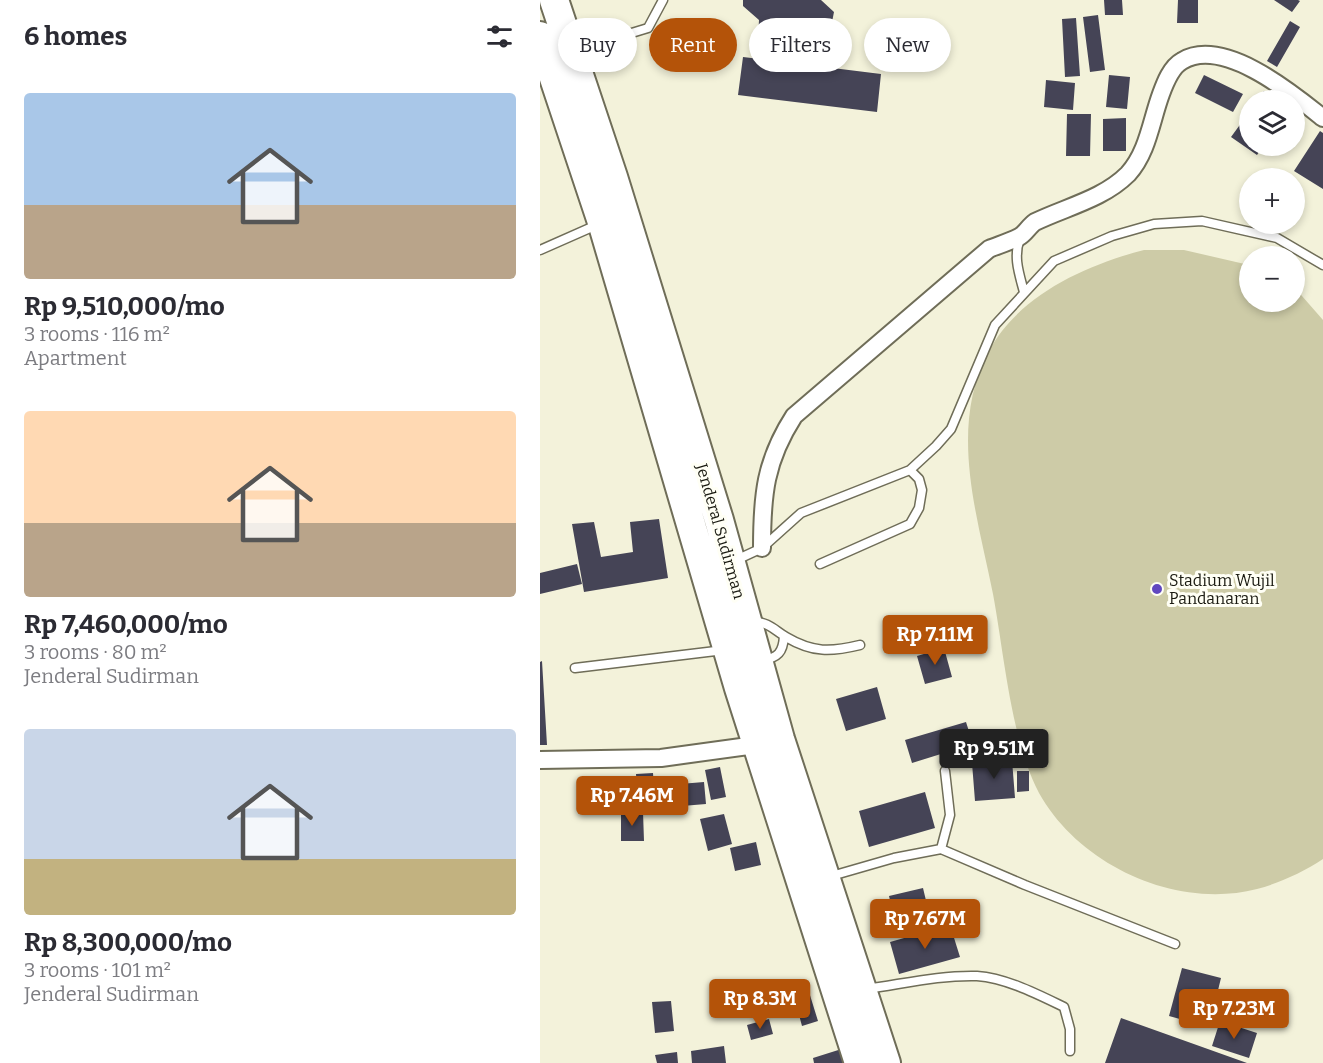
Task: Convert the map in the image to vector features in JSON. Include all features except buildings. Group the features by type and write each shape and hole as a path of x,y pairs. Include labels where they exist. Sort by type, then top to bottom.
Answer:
{"highway":[{"name":"Jenderal Sudirman","path":"554,0 560,18"},
{"name":"Jenderal Sudirman","path":"540,36 552,86 602,222 717,566 746,620 758,662 769,742 859,1063"},
{"name":"Jenderal Sudirman","path":"578,72 655,311 717,566 727,649 769,742 825,878 886,1063"}],"street":[{"path":"762,548 762,512 766,479 777,443 795,416 989,249 1021,236 1033,224 1114,186 1129,172 1147,140 1169,76 1181,61 1197,55 1217,55 1240,63 1321,111"},
{"path":"540,760 661,758 769,742"}],"lane":[{"path":"637,31 648,28 663,0"},
{"path":"717,566 762,548 801,513 910,470 951,429 995,324 1054,261 1112,236 1154,224 1202,221 1277,238 1323,265"},
{"path":"540,250 602,222"},
{"path":"1021,236 1016,248 1016,264 1024,292"},
{"path":"820,564 909,524 919,508 922,490 920,479 910,470"},
{"path":"746,620 776,627 784,636 809,648 832,651 860,645"},
{"path":"758,662 776,657 783,649 784,636"},
{"path":"575,668 727,649"},
{"path":"941,849 950,815 945,771"},
{"path":"825,878 894,858 941,849 1024,885 1175,944"},
{"path":"862,990 927,979 978,976 1028,990 1064,1007 1070,1029 1070,1051"}],"shaded area":[{"name":"Stadium Wujil Pandanaran","path":"1144,250 1184,250 1239,263 1239,312 1305,312 1305,299 1323,320 1323,859 1299,873 1257,889 1226,894 1194,893 1163,887 1133,876 1104,861 1057,819 1039,793 1029,772 1015,722 993,594 974,502 968,440 970,410 977,380 989,351 1002,331 1018,314 1056,285 1122,256"}],"place":[{"name":"Stadium Wujil Pandanaran","path":"1157,589"}]}
